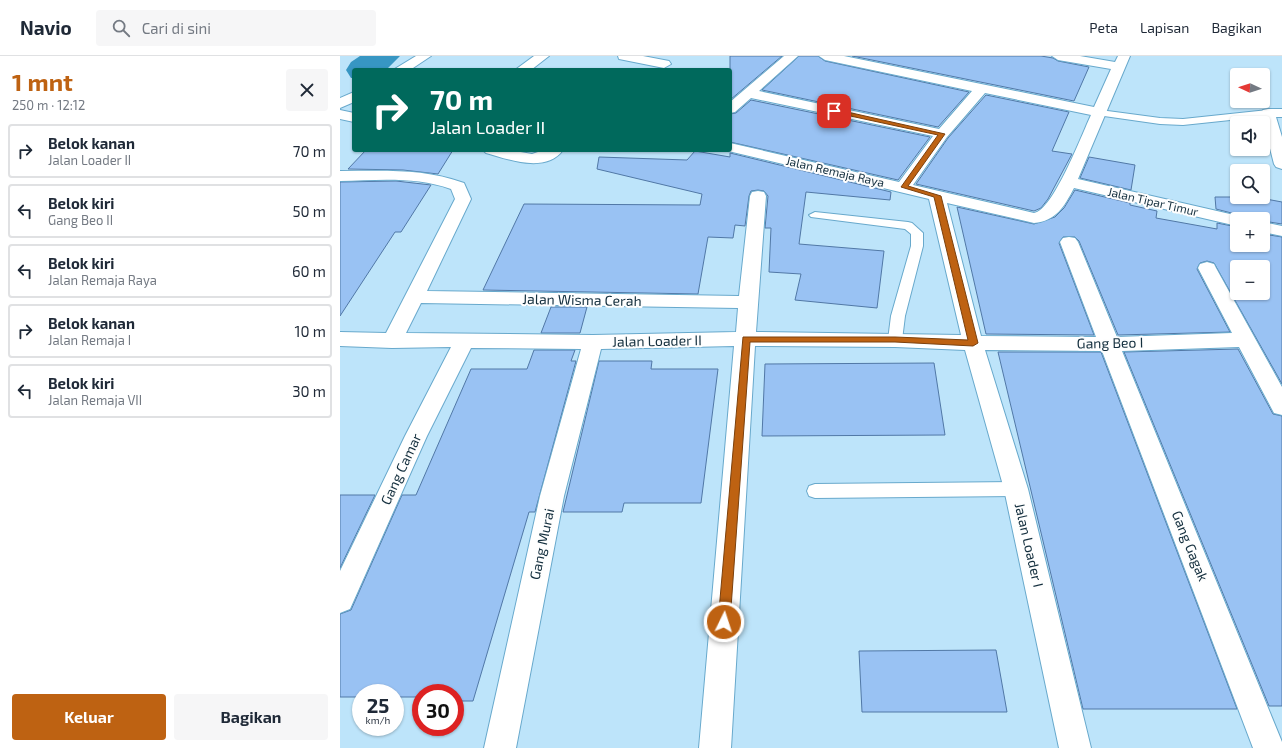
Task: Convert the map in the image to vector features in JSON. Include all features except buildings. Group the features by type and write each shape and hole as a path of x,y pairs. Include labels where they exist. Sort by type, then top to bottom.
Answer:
{"street":[{"path":"404,68 425,56"},
{"path":"525,68 543,56"},
{"path":"624,56 661,67 677,56"},
{"path":"732,107 792,56"},
{"path":"825,56 1100,113"},
{"path":"880,67 890,56"},
{"path":"1058,56 1122,62"},
{"name":"Jalan Remaja Raya","path":"732,148 1034,218 1042,217 1049,213 1069,182 1122,62"},
{"path":"904,187 942,134 982,88"},
{"path":"748,93 942,134"},
{"path":"340,104 352,97"},
{"path":"1275,113 1282,164"},
{"path":"340,114 352,117"},
{"path":"499,152 529,159 539,159 551,152"},
{"path":"340,176 426,177 447,181 458,186 463,199 415,298 392,341"},
{"name":"Jalan Tipar Timur","path":"1069,182 1230,219"},
{"path":"715,748 748,302 758,196"},
{"name":"Jalan Loader I","path":"937,196 973,343 1016,489 1075,748"},
{"path":"1270,228 1282,231"},
{"name":"Gang Gagak","path":"1069,242 1269,748"},
{"path":"1207,268 1282,407"},
{"name":"Jalan Wisma Cerah","path":"415,298 748,302"},
{"name":"Jalan Loader II","path":"340,339 392,341 466,340 593,342 746,339 895,340 973,343"},
{"name":"Gang Camar","path":"340,600 416,436 466,340"},
{"name":"Gang Beo I","path":"973,343 1110,344 1246,340"},
{"name":"Gang Murai","path":"500,748 552,496 593,342"}],"lane":[{"path":"1100,113 1160,121 1183,122 1275,113"},
{"path":"815,215 908,226 917,233 917,246 898,316 895,340"},
{"path":"815,491 1016,489"}],"waterway":[{"path":"367,68 382,56"}],"route":[{"path":"724,622 746,339 895,340 973,343 937,196 904,187 942,134 834,111"}]}
